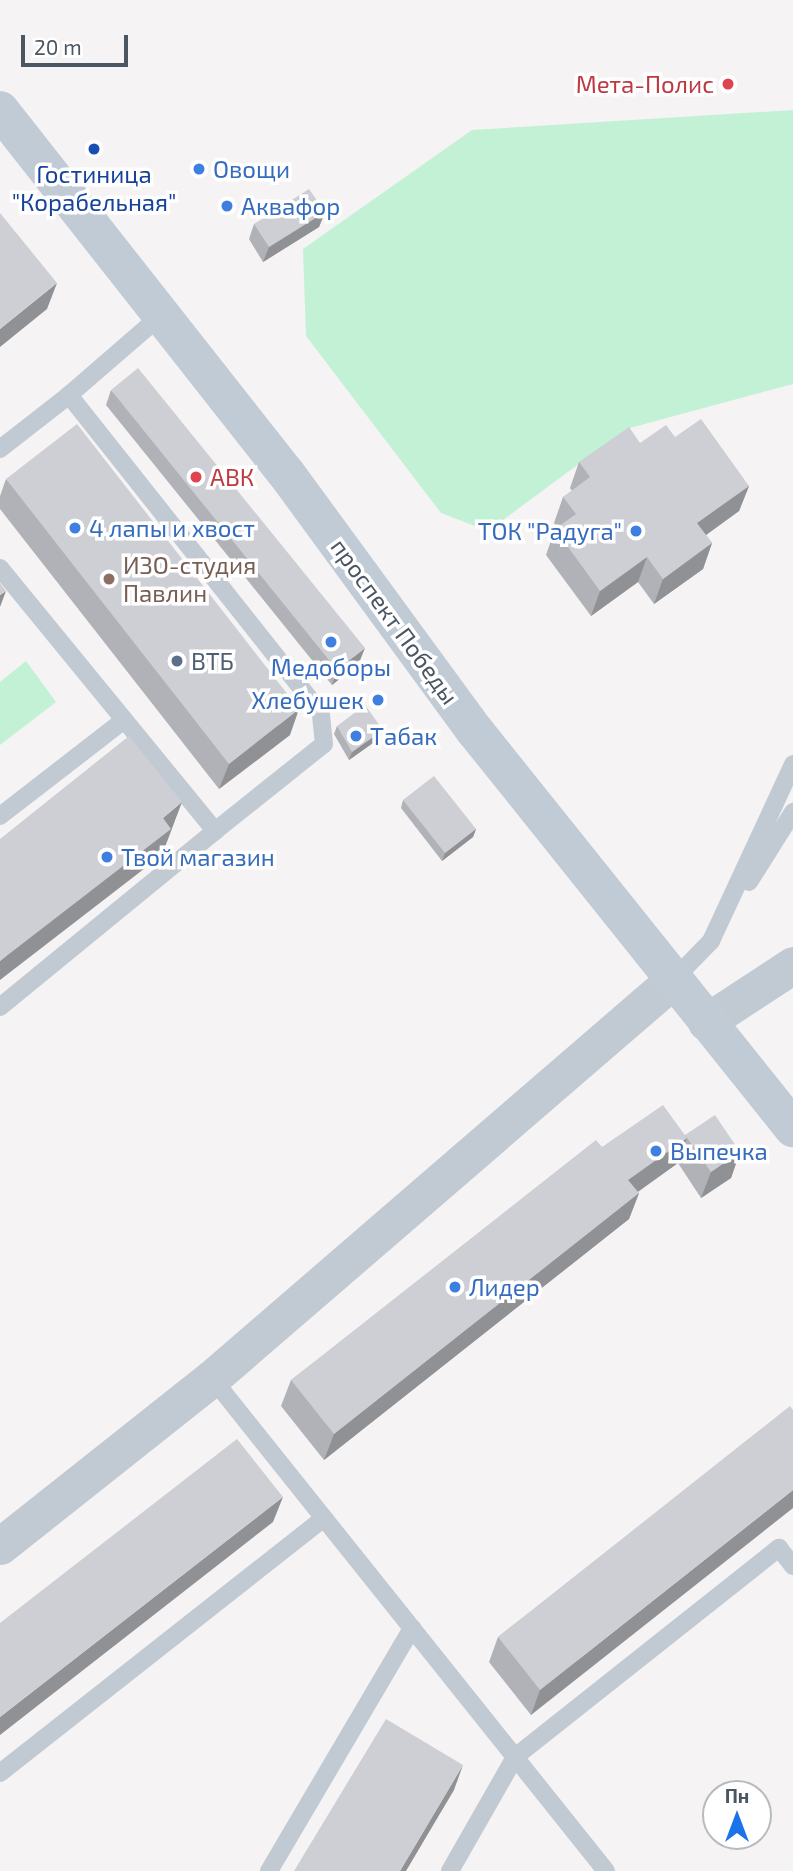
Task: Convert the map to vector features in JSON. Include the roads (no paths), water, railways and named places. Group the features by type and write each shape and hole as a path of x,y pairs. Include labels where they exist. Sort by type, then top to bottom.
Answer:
{"street":[{"name":"проспект Победы","path":"0,110 159,317 286,473 672,981 793,1128"},
{"path":"706,1022 793,965"},
{"path":"0,1545 212,1378 672,981"}],"lane":[{"path":"0,449 69,395 159,317"},
{"path":"0,1007 215,831 317,754 325,721 69,395"},
{"path":"0,568 215,831"},
{"path":"0,816 124,720"},
{"path":"711,941 793,764"},
{"path":"672,981 711,941 793,812"},
{"path":"212,1378 606,1871"},
{"path":"0,1773 324,1518"},
{"path":"450,1871 515,1757 779,1548 793,1566"},
{"path":"269,1871 412,1628"}],"place":[{"name":"Мета-Полис","path":"728,84"},
{"name":"Гостиница \"Корабельная\"","path":"94,149"},
{"name":"Овощи","path":"199,169"},
{"name":"Аквафор","path":"227,206"},
{"name":"АВК","path":"196,477"},
{"name":"4 лапы и хвост","path":"75,528"},
{"name":"ТОК \"Радуга\"","path":"636,531"},
{"name":"ИЗО-студия Павлин","path":"109,579"},
{"name":"Медоборы","path":"331,642"},
{"name":"ВТБ","path":"177,661"},
{"name":"Хлебушек","path":"378,700"},
{"name":"Табак","path":"356,736"},
{"name":"Твой магазин","path":"107,857"},
{"name":"Выпечка","path":"656,1151"},
{"name":"Лидер","path":"455,1287"}]}
